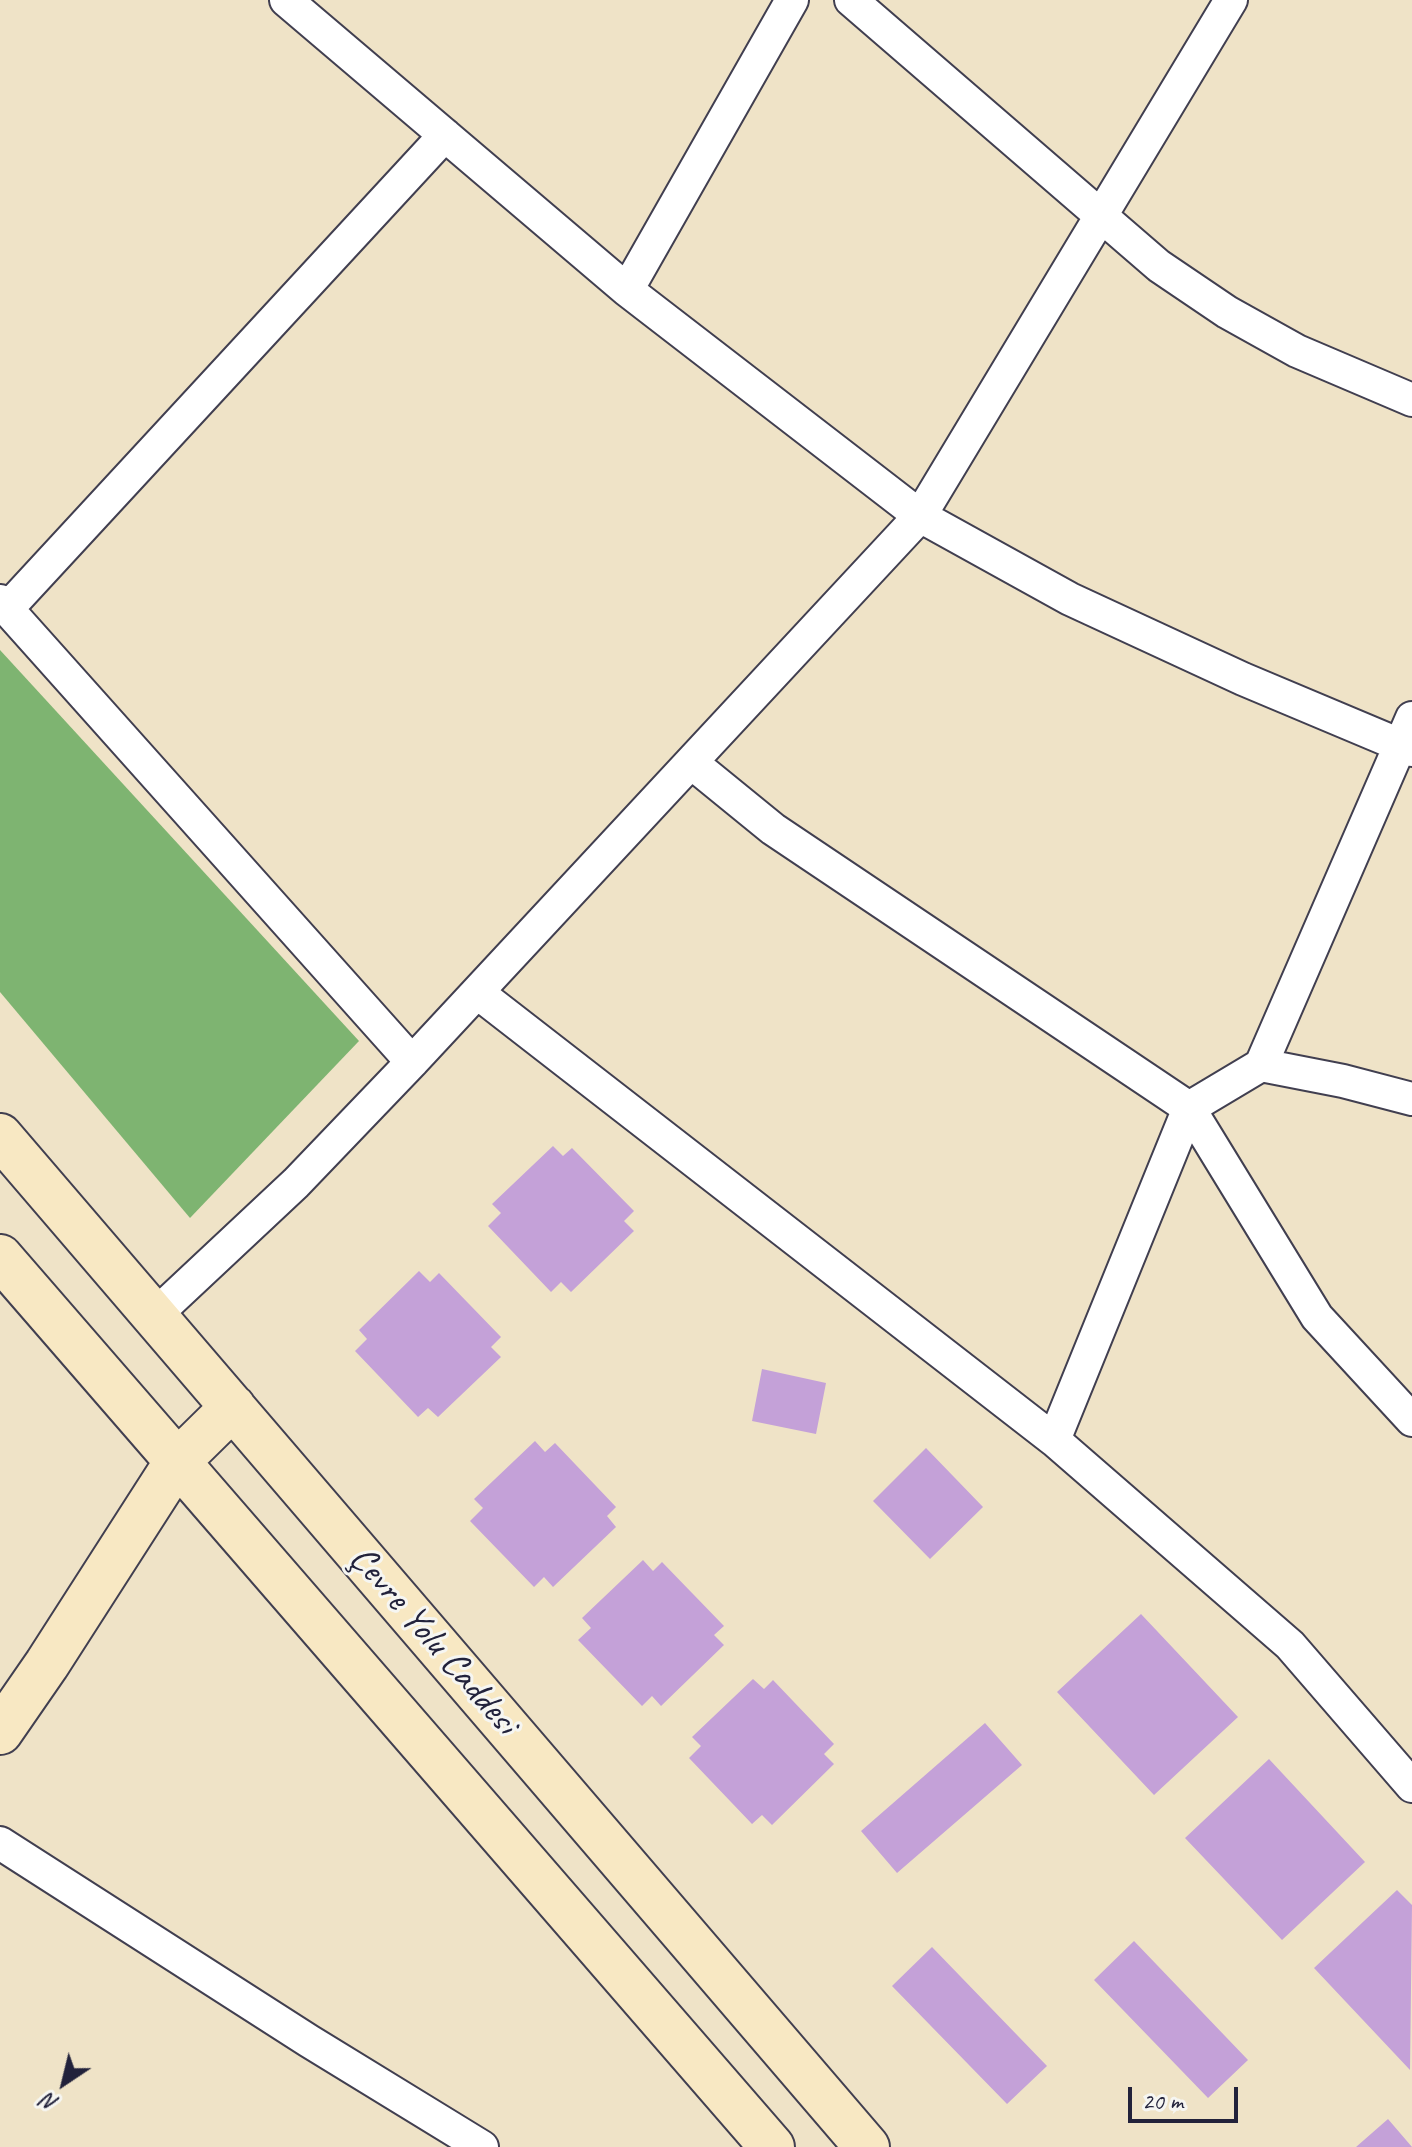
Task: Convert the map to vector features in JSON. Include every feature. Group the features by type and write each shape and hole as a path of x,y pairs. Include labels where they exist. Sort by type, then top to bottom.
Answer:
{"main road":[{"name":"Çevre Yolu Caddesi","path":"0,1136 867,2147"},
{"name":"Çevre Yolu Caddesi","path":"0,1257 772,2147"},
{"path":"0,1732 176,1463 233,1407"}],"street":[{"path":"286,0 627,290 920,516 1070,599 1243,679 1408,738 1261,1065 1189,1108 1054,1440"},
{"path":"627,290 792,0"},
{"path":"851,0 1159,266 1227,312 1297,351 1412,400"},
{"path":"154,1316 296,1183 412,1062 920,516 1231,0"},
{"path":"412,1062 4,605 445,135"},
{"path":"692,763 773,829 1189,1108 1317,1317 1412,1420"},
{"path":"478,993 1054,1440 1290,1645 1412,1786"},
{"path":"1261,1065 1343,1081 1412,1099"},
{"path":"0,1843 309,2041 482,2147"}],"green space":[{"path":"0,650 359,1041 190,1218 0,992"}],"building":[{"path":"553,1146 563,1156 572,1148 634,1211 624,1221 634,1231 571,1292 561,1282 551,1292 488,1226 501,1213 492,1204"},
{"path":"419,1271 430,1282 439,1273 501,1337 491,1347 501,1357 438,1417 428,1408 418,1417 355,1351 367,1339 359,1330"},
{"path":"762,1369 826,1383 816,1434 752,1421"},
{"path":"535,1441 545,1452 555,1443 616,1507 607,1516 616,1527 553,1587 544,1577 534,1587 470,1521 483,1508 474,1499"},
{"path":"926,1448 983,1507 930,1559 873,1501"},
{"path":"643,1560 653,1571 662,1562 724,1626 714,1635 724,1645 661,1706 652,1696 642,1706 578,1640 591,1628 582,1618"},
{"path":"1141,1614 1238,1717 1154,1795 1057,1692"},
{"path":"753,1679 764,1689 773,1680 834,1744 824,1754 834,1764 772,1825 762,1815 752,1824 689,1758 701,1746 692,1737"},
{"path":"985,1723 1022,1765 897,1873 861,1831"},
{"path":"1269,1759 1365,1862 1282,1940 1185,1838"},
{"path":"1397,1890 1412,1905 1410,2070 1314,1968"},
{"path":"1134,1941 1248,2060 1208,2098 1094,1980"},
{"path":"932,1947 1047,2066 1007,2104 892,1986"},
{"path":"1388,2119 1412,2147 1356,2147"}]}
